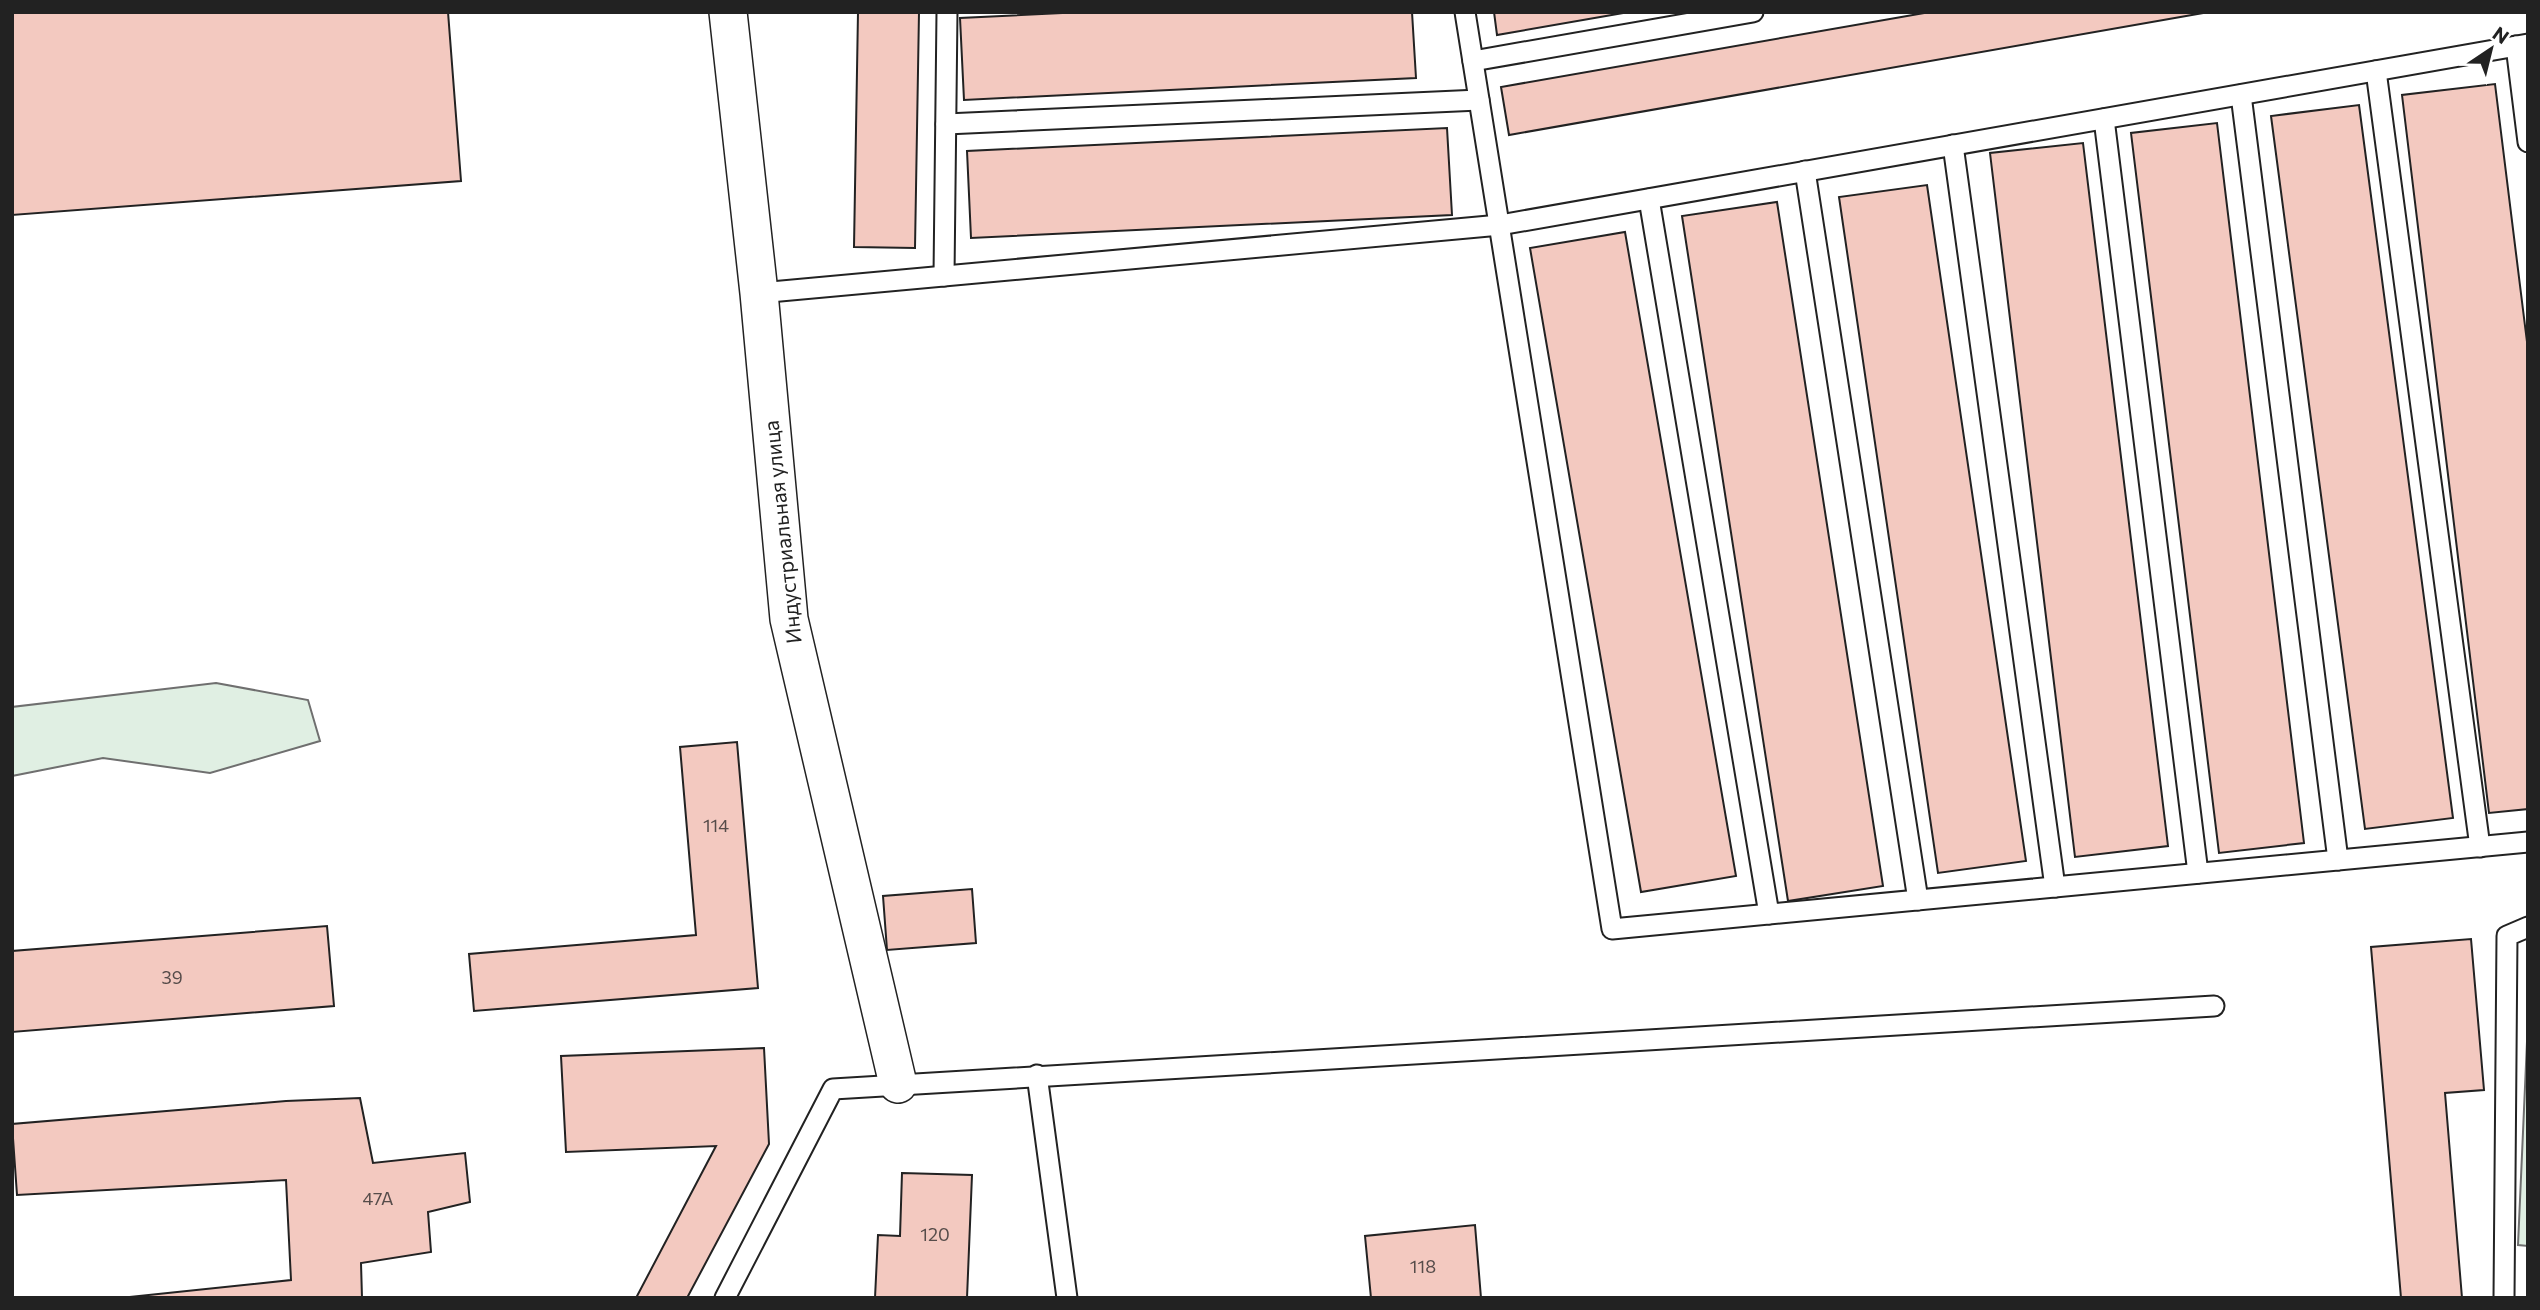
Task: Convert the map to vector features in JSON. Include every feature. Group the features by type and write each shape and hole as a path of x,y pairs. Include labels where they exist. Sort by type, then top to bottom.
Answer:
{"street":[{"name":"Индустриальная улица","path":"728,12 789,620 898,1084"}],"lane":[{"path":"944,276 947,12"},
{"path":"1465,12 1612,929 2528,842"},
{"path":"1473,61 1753,12"},
{"path":"758,293 1500,225 2522,45 2528,142"},
{"path":"2376,71 2480,847"},
{"path":"2241,95 2339,860"},
{"path":"946,124 1479,100"},
{"path":"2104,119 2199,873"},
{"path":"1953,145 2055,887"},
{"path":"1805,171 1919,900"},
{"path":"1650,199 1769,914"},
{"path":"2504,1298 2507,936 2528,927"},
{"path":"725,1298 833,1089 2214,1006"},
{"path":"1037,1075 1067,1298"}],"green space":[{"path":"216,683 308,700 320,741 210,773 103,758 12,776 12,707"},
{"path":"2528,1019 2528,1246 2518,1245"}],"building":[{"path":"12,12 448,12 461,181 12,215"},
{"path":"858,12 919,12 915,248 854,247"},
{"path":"1083,12 1412,12 1416,78 964,100 960,18"},
{"path":"1494,12 1629,12 1497,35"},
{"path":"1930,12 2209,12 1509,135 1501,87"},
{"path":"2495,84 2528,350 2528,809 2489,813 2402,95"},
{"path":"2359,105 2453,818 2365,829 2271,116"},
{"path":"2217,123 2304,843 2219,853 2131,133"},
{"path":"1447,128 1452,215 971,238 967,151"},
{"path":"2083,143 2168,846 2075,857 1990,153"},
{"path":"1927,185 2026,861 1938,873 1839,197"},
{"path":"1777,202 1883,886 1788,901 1682,216"},
{"path":"1625,232 1736,876 1641,892 1530,248"},
{"path":"737,742 758,988 474,1011 469,954 696,935 680,747"},
{"path":"972,889 976,943 887,950 883,896"},
{"path":"327,926 334,1006 12,1032 12,951"},
{"path":"2471,939 2484,1090 2445,1093 2462,1298 2401,1298 2371,947"},
{"path":"764,1048 769,1144 687,1298 636,1298 716,1146 566,1152 561,1056"},
{"path":"360,1098 373,1163 465,1153 470,1202 428,1212 431,1252 361,1263 362,1298 120,1298 291,1280 286,1180 17,1195 12,1124 286,1101"},
{"path":"902,1173 972,1175 967,1298 875,1298 878,1235 900,1236"},
{"path":"1475,1225 1481,1298 1371,1298 1365,1236"}]}
